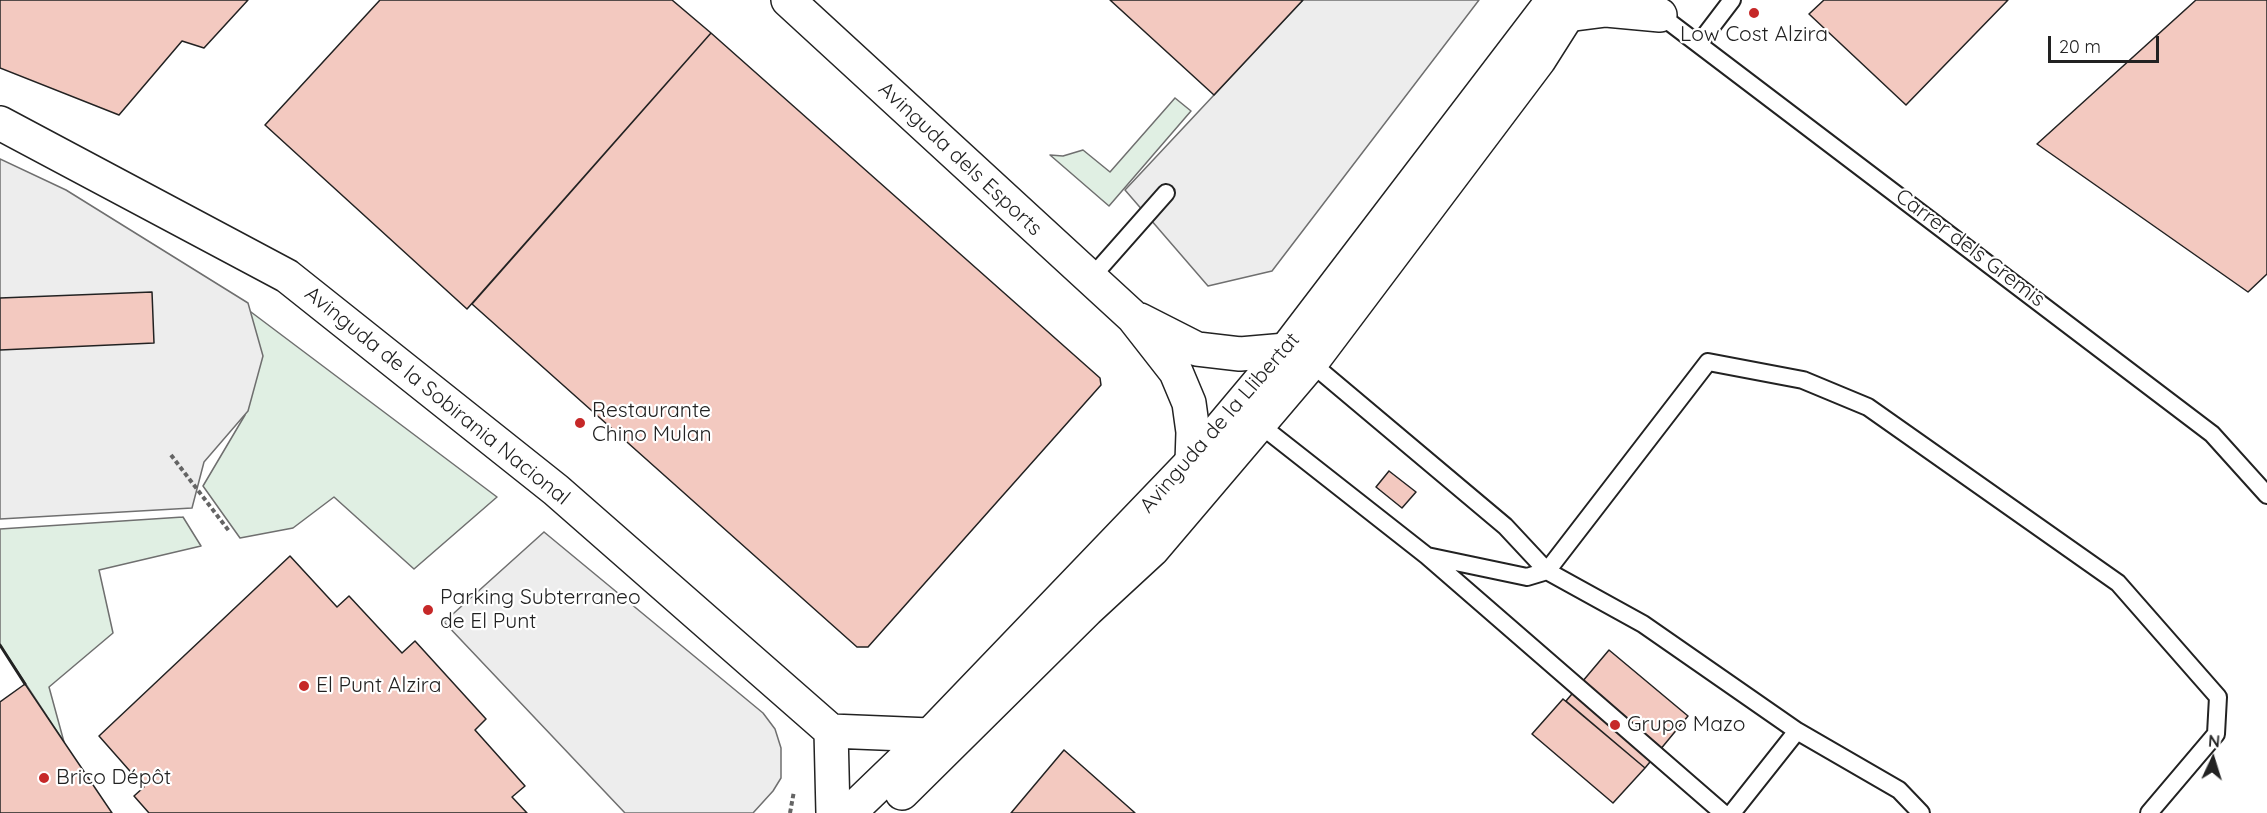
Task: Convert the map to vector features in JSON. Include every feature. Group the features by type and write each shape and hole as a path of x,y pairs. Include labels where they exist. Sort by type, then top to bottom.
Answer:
{"street":[{"name":"Avinguda dels Esports","path":"788,0 1134,317 1176,372 1189,403 1193,432 1192,462"},
{"name":"Carrer dels Gremis","path":"1566,5 1606,10 1656,7"},
{"name":"Avinguda de la Llibertat","path":"849,813 930,735 1192,462 1298,357 1539,60 1566,5"},
{"name":"Avinguda de la Sobirania Nacional","path":"0,123 287,276 556,489 831,731"},
{"name":"Avinguda dels Esports","path":"1134,317 1197,349 1298,357"},
{"name":"Avinguda de la Llibertat","path":"881,813 1087,610 1152,550 1259,424 1298,357"},
{"path":"833,813 831,731 930,735"}],"lane":[{"path":"1700,42 1732,0"},
{"name":"Carrer dels Gremis","path":"1656,7 2212,434 2267,495"},
{"path":"1090,279 1166,193"},
{"path":"1298,357 1505,526 1547,571 1643,624 1797,730 1899,790 1921,813"},
{"path":"1426,556 1527,577 1547,571 1708,362 1803,380 1868,407 2118,583 2218,697 2216,734 2149,813"},
{"path":"1259,424 1426,556 1723,813"},
{"path":"1732,813 1797,730"}],"path":[{"path":"171,455 229,531"}],"green space":[{"path":"1175,98 1191,111 1109,206 1050,155 1063,156 1083,150 1110,172"},
{"path":"238,311 251,312 497,497 414,569 334,497 293,528 240,538 203,486 245,415"},
{"path":"183,517 201,546 99,570 113,633 49,687 64,742 0,645 0,529"}],"shaded area":[{"path":"1303,0 1479,0 1272,271 1208,286 1125,190"},
{"path":"0,159 66,190 248,303 263,356 248,411 204,462 192,508 0,519"},
{"path":"544,532 763,713 775,729 781,748 781,778 773,791 753,813 625,813 444,622"}],"building":[{"path":"0,0 248,0 204,48 182,41 119,115 0,68"},
{"path":"380,0 672,0 711,33 467,309 265,125"},
{"path":"1110,0 1303,0 1214,95"},
{"path":"1824,0 2008,0 1906,105 1809,14"},
{"path":"2196,0 2267,0 2267,274 2248,292 2037,144"},
{"path":"711,33 1100,378 1101,385 868,647 857,647 472,304"},
{"path":"152,292 154,343 0,350 0,298"},
{"path":"1389,471 1416,492 1402,508 1376,487"},
{"name":"El Punt Alzira","path":"290,556 337,607 349,596 402,653 415,641 486,719 475,730 525,786 512,797 527,813 149,813 134,796 144,787 99,736"},
{"path":"1609,650 1688,716 1645,768 1566,701"},
{"name":"Brico Dépôt","path":"25,684 112,813 0,813 0,702"},
{"path":"1563,699 1645,768 1613,803 1532,734"},
{"path":"1064,750 1134,812 1135,813 1011,813"}],"wall":[{"path":"0,645 25,684"}],"place":[{"name":"Low Cost Alzira","path":"1754,13"},
{"name":"Restaurante Chino Mulan","path":"580,423"},
{"name":"Parking Subterraneo de El Punt","path":"428,610"},
{"name":"El Punt Alzira","path":"304,686"},
{"name":"Grupo Mazo","path":"1615,725"},
{"name":"Brico Dépôt","path":"44,778"}]}
